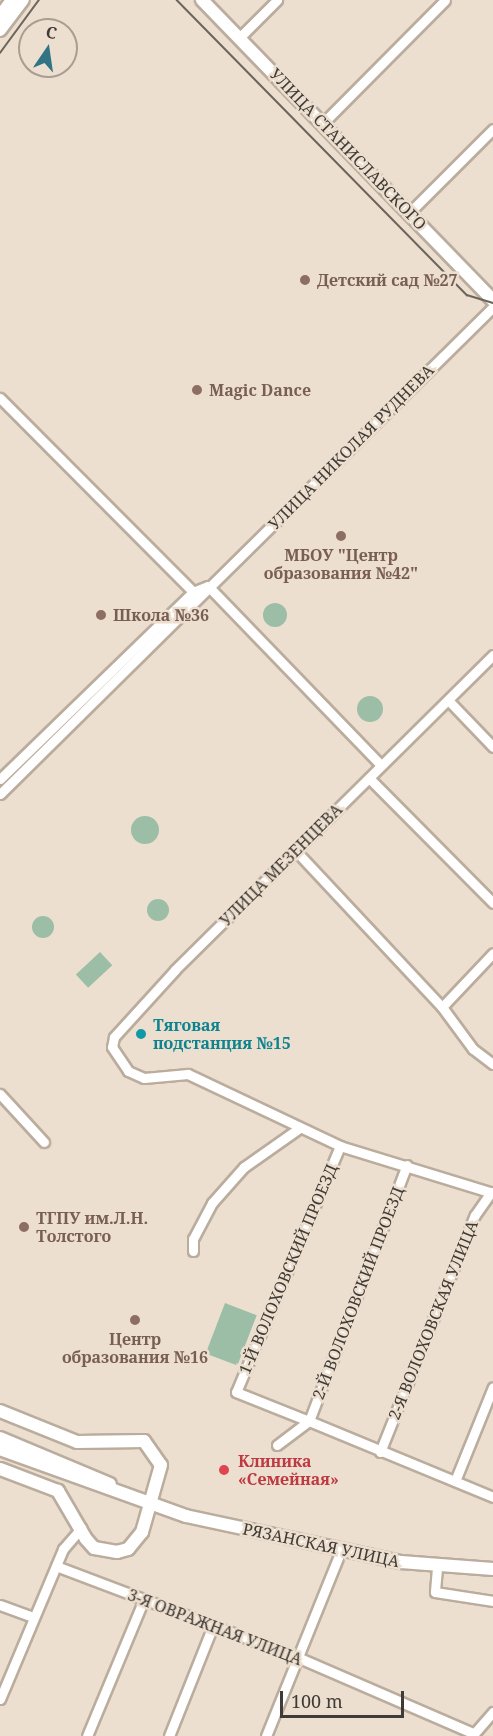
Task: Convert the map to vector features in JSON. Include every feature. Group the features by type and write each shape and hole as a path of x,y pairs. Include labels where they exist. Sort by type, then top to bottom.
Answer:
{"main road":[{"path":"0,16 12,0"},
{"path":"0,30 23,0"},
{"name":"УЛИЦА СТАНИСЛАВСКОГО","path":"202,0 493,300"},
{"path":"0,1412 77,1442 144,1441 161,1465 142,1532 128,1549 94,1548 58,1491 33,1462"},
{"name":"РЯЗАНСКАЯ УЛИЦА","path":"0,1438 151,1504"},
{"name":"РЯЗАНСКАЯ УЛИЦА","path":"0,1449 151,1504 341,1550 437,1568 493,1569"},
{"path":"0,1469 58,1491"}],"street":[{"path":"239,38 277,0"},
{"path":"323,123 445,0"},
{"path":"410,212 493,129"},
{"name":"УЛИЦА НИКОЛАЯ РУДНЕВА","path":"0,794 208,586 493,307"},
{"path":"0,398 193,592"},
{"path":"208,586 381,765"},
{"name":"УЛИЦА НИКОЛАЯ РУДНЕВА","path":"0,779 193,592 208,586"},
{"name":"УЛИЦА МЕЗЕНЦЕВА","path":"298,1129 188,1074 144,1078 116,1057 114,1037 295,850 493,655"},
{"path":"448,700 493,747"},
{"path":"369,778 493,903"},
{"path":"295,850 442,1007 473,1049 493,1064"},
{"path":"442,1007 493,953"},
{"path":"0,1094 44,1142"},
{"path":"194,1251 193,1239 212,1203 244,1167 298,1129 340,1146 492,1192"},
{"name":"1-Й ВОЛОХОВСКИЙ ПРОЕЗД","path":"309,1421 236,1392 340,1146"},
{"name":"2-Й ВОЛОХОВСКИЙ ПРОЕЗД","path":"309,1421 407,1166"},
{"name":"2-Я ВОЛОХОВСКАЯ УЛИЦА","path":"380,1452 475,1215 492,1192"},
{"path":"454,1481 493,1387"},
{"path":"277,1445 309,1421 493,1497"},
{"path":"0,1699 56,1566 81,1528"},
{"path":"266,1736 341,1550"},
{"name":"3-Я ОВРАЖНАЯ УЛИЦА","path":"56,1566 144,1599 212,1628 297,1658 472,1735"},
{"path":"437,1568 435,1592 493,1601"},
{"path":"87,1736 144,1599"},
{"path":"0,1605 33,1617"},
{"path":"169,1736 212,1628"},
{"path":"472,1735 493,1712"}],"green space":[{"path":"275,603 284,606 287,615 284,624 275,627 266,624 263,615 266,606"},
{"path":"370,696 379,700 383,709 379,718 370,722 361,718 357,709 361,700"},
{"path":"145,816 155,820 159,830 155,840 145,844 135,840 131,830 135,820"},
{"path":"154,899 162,899 169,906 169,914 162,921 154,921 147,914 147,906"},
{"path":"43,916 51,919 54,927 51,935 43,938 35,935 32,927 35,919"},
{"path":"100,952 112,965 88,988 76,975"},
{"path":"225,1303 257,1315 237,1366 206,1353"}],"tram line":[{"path":"0,53 39,0"},
{"path":"177,0 467,295 493,303"}],"place":[{"name":"Детский сад №27","path":"305,280"},
{"name":"Magic Dance","path":"197,390"},
{"name":"МБОУ \"Центр образования №42\"","path":"341,536"},
{"name":"Школа №36","path":"101,615"},
{"name":"Тяговая подстанция №15","path":"141,1034"},
{"name":"ТГПУ им.Л.Н. Толстого","path":"24,1227"},
{"name":"Центр образования №16","path":"135,1320"},
{"name":"Клиника «Семейная»","path":"224,1470"}]}
